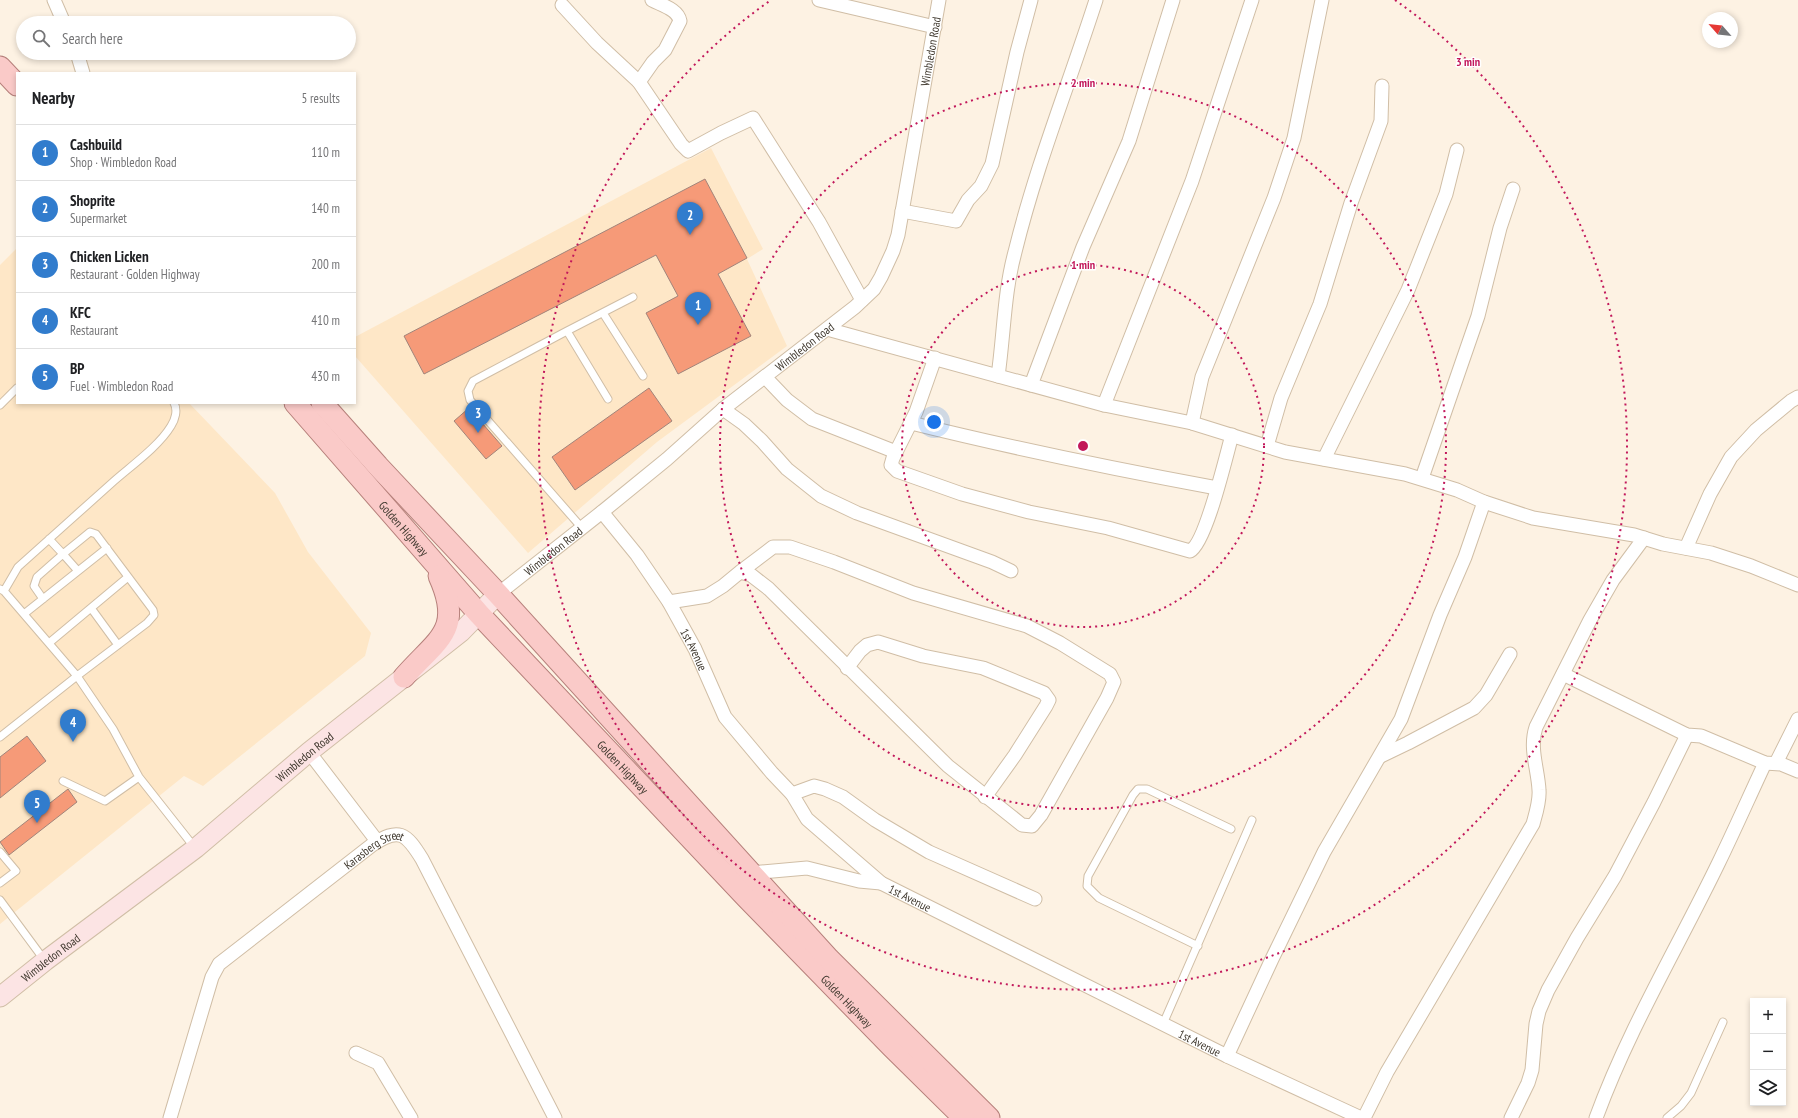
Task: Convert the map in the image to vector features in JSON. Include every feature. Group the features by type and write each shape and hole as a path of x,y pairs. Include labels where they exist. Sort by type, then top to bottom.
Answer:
{"main road":[{"path":"0,67 16,84"},
{"name":"Golden Highway","path":"296,404 479,614 741,891 892,1047 964,1118"},
{"name":"Golden Highway","path":"323,404 378,466 498,594 829,959 989,1118"},
{"path":"404,677 440,639 447,627 450,612 449,602 433,562"}],"street":[{"path":"54,0 61,16"},
{"path":"639,82 653,62 665,50 680,21 679,17 674,12 652,0"},
{"path":"819,0 868,6 934,27"},
{"name":"Wimbledon Road","path":"0,997 45,961 196,848 309,752 461,632 498,594 667,459 723,409 827,329 874,288 886,268 896,240 939,0"},
{"path":"902,211 956,221 968,200 981,186 992,164 1017,52 1031,0"},
{"path":"998,376 1004,336 1007,290 1014,252 1046,146 1096,0"},
{"path":"1031,385 1083,247 1129,141 1173,0"},
{"path":"1104,405 1192,181 1252,0"},
{"path":"1192,423 1202,377 1274,198 1294,138 1322,0"},
{"path":"562,4 597,43 639,82 681,144 688,151 753,118 819,222 862,300"},
{"path":"79,60 83,72"},
{"path":"1267,446 1281,398 1320,304 1351,203 1381,121 1382,86"},
{"path":"1324,459 1408,290 1446,194 1457,150"},
{"path":"1422,478 1478,316 1500,228 1513,189"},
{"path":"827,329 1104,405 1192,423 1284,452 1422,478 1457,490 1484,502 1532,518 1644,538 1711,553 1731,559 1798,585"},
{"path":"935,358 916,412 891,465 897,471 962,494 1029,512 1108,528 1190,551 1194,549 1201,535 1217,488 1232,435"},
{"path":"765,377 787,400 812,419 896,452"},
{"path":"1686,548 1710,494 1731,457 1756,430 1798,397"},
{"path":"723,409 744,424 787,468 821,496 857,513 992,562 1011,572"},
{"path":"911,423 1003,446 1082,463 1217,488"},
{"path":"1227,1056 1324,852 1381,756 1401,719 1440,615 1465,557 1484,502"},
{"name":"1st Avenue","path":"602,512 637,555 669,602 695,650 724,716 772,774 792,794 807,819 880,883 1227,1056 1361,1118"},
{"path":"1364,1118 1387,1072 1532,824 1538,810 1539,791 1533,736 1536,727 1590,620 1613,580 1644,538"},
{"path":"669,602 707,596 723,586 740,572 773,546 790,547 834,562 913,593 1027,626 1060,643 1112,676 1114,682 1107,698 1041,815 1032,826 1019,824 948,766 768,589 751,575 740,572"},
{"path":"847,668 860,650 867,645 878,642 923,656 982,668 1044,693 1048,700 1046,706 1015,755 985,797"},
{"path":"1381,756 1474,708 1486,695 1510,654"},
{"path":"1563,674 1687,736 1701,736 1771,763 1798,771"},
{"path":"1596,1118 1610,1080 1636,1024 1771,763 1798,719"},
{"path":"1511,1118 1528,1083 1533,1064 1536,1024 1539,1011 1548,990 1577,938 1615,876 1687,736"},
{"path":"309,752 377,841"},
{"path":"792,794 814,786 825,789 843,797 875,820 929,852 1035,899"},
{"name":"Karasberg Street","path":"170,1118 212,977 219,964 377,841 385,836 397,834 404,836 412,843 422,859 555,1118"},
{"path":"750,873 807,868 859,881 880,883"},
{"path":"356,1054 378,1063 411,1118"}],"lane":[{"path":"582,528 470,400 468,391 473,381 634,297"},
{"path":"603,313 643,376"},
{"path":"568,331 608,399"},
{"path":"0,405 16,389"},
{"path":"175,404 176,413 172,425 167,432 146,453 18,567 2,590 77,676 113,729 139,777 196,848"},
{"path":"0,738 146,623 154,615 153,610 107,548 96,534 90,532 63,554 34,581 34,586 43,599"},
{"path":"50,539 78,571"},
{"path":"24,614 107,548"},
{"path":"49,643 128,577"},
{"path":"91,608 118,645"},
{"path":"63,781 104,801 139,777"},
{"path":"1198,946 1099,898 1087,886 1088,876 1133,795 1138,789 1147,789 1230,830"},
{"path":"1163,1024 1252,820"},
{"path":"0,852 16,870 0,883"},
{"path":"0,900 45,961"},
{"path":"1667,1118 1691,1093 1723,1022"}],"shaded area":[{"path":"711,148 763,249 747,259 787,346 657,442 528,553 356,357 356,336"},
{"path":"16,249 16,404 190,404 275,493 308,552 371,633 365,656 203,786 184,776 0,924 0,265"}],"building":[{"path":"705,179 747,258 718,274 751,336 678,374 646,313 678,296 656,255 424,374 404,336"},
{"path":"649,388 672,421 575,490 552,457"},
{"path":"469,408 502,446 486,459 454,421"},
{"path":"27,736 46,761 0,798 0,757"},
{"path":"68,789 77,802 9,855 0,842"}],"place":[{"name":"Shoprite","path":"690,235"},
{"name":"Cashbuild","path":"698,325"},
{"name":"Chicken Licken","path":"478,433"},
{"name":"KFC","path":"73,742"},
{"name":"BP","path":"37,823"}]}
